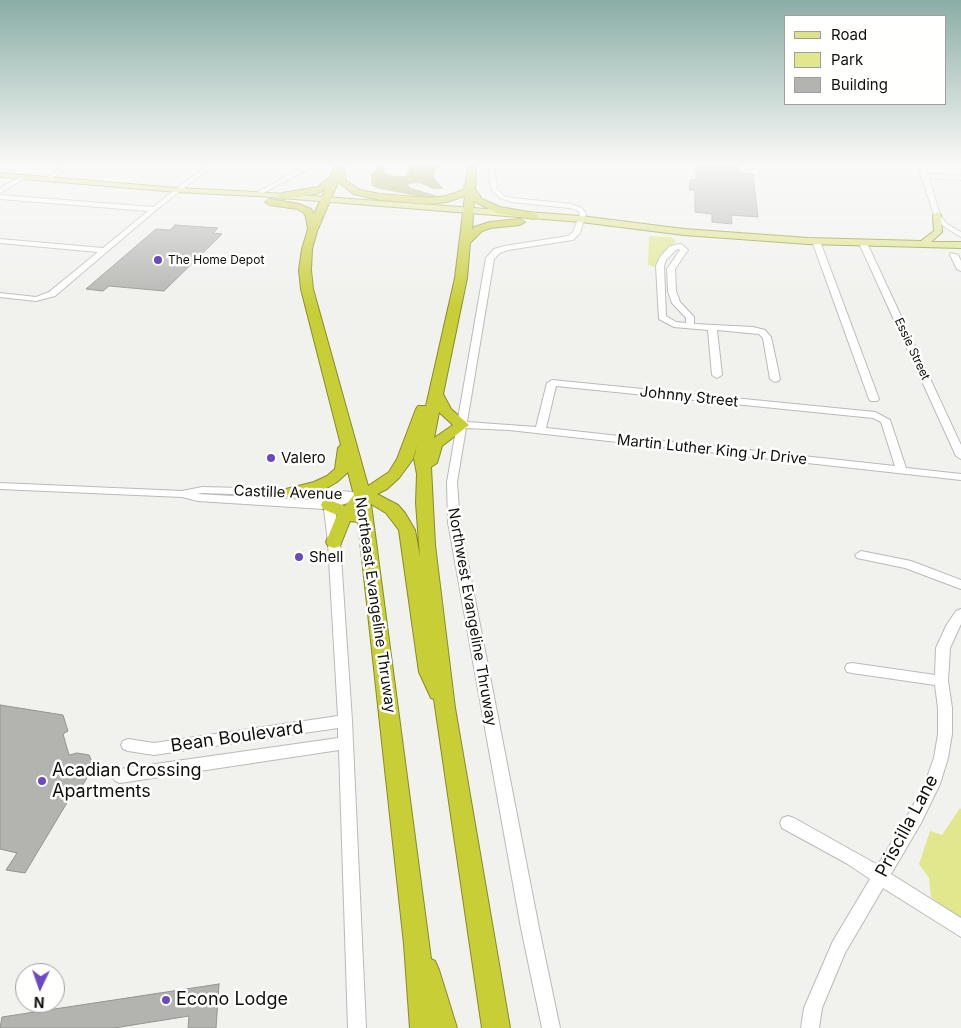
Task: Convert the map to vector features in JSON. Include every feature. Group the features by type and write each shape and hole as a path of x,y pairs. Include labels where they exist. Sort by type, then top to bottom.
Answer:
{"highway":[{"path":"308,212 313,229"},
{"name":"Northeast Evangeline Thruway","path":"320,212 306,254 307,289 362,496 367,527 417,944 424,1028"},
{"path":"509,212 534,216"},
{"name":"Northwest Evangeline Thruway","path":"469,214 462,278 422,458 425,474 426,536 445,708 496,1028"},
{"path":"466,241 478,229 490,225 520,222"},
{"path":"334,542 343,519 362,496 381,486 394,475 405,460 446,348"},
{"path":"425,474 435,444 462,424 445,411 435,393"},
{"path":"292,492 320,486 342,470 346,438"},
{"path":"362,496 371,497 392,509 406,530 429,672 445,708"},
{"path":"328,499 348,514 360,520 367,527"},
{"path":"417,944 443,1028"}],"main road":[{"path":"442,212 534,216 616,229 652,228 816,241 961,245"},
{"path":"469,214 520,222 580,223"},
{"path":"923,244 938,232 937,215"}],"street":[{"path":"0,295 44,298 52,294 150,212"},
{"path":"580,223 582,212"},
{"path":"936,212 946,225 961,235"},
{"name":"Northwest Evangeline Thruway","path":"551,1028 526,910 454,522 452,482 490,258 497,251 507,248 570,238 576,233 580,223"},
{"path":"0,241 104,250"},
{"path":"816,241 874,399"},
{"name":"Essie Street","path":"863,243 961,456"},
{"path":"690,326 690,317 676,303 672,291 672,269 684,250 681,246 673,248 661,262 662,317 674,324 690,326 753,330 765,334 775,379"},
{"path":"954,255 961,269"},
{"path":"661,262 674,264"},
{"path":"661,291 672,291"},
{"path":"712,327 717,375"},
{"name":"Johnny Street","path":"540,431 552,383 874,415 884,419 901,470"},
{"name":"Martin Luther King Jr Drive","path":"462,424 961,477"},
{"name":"Castille Avenue","path":"0,486 182,494 198,498 241,502 362,496"},
{"name":"Castille Avenue","path":"182,494 202,490 292,492 328,499"},
{"path":"328,499 334,542 345,722 357,1028"},
{"path":"861,555 907,564 961,585"},
{"name":"Priscilla Lane","path":"810,1028 813,1008 830,967 880,876 915,818 932,784 945,734 945,708 941,681 943,648 951,629 961,614"},
{"path":"852,668 941,681"},
{"name":"Bean Boulevard","path":"128,745 154,749 345,722"},
{"name":"Bean Boulevard","path":"120,776 346,743"},
{"path":"788,823 818,838 961,928"}],"green space":[{"path":"649,236 671,237 676,241 657,261 655,267 648,265"},
{"path":"960,808 961,919 931,897 929,878 919,864 930,831 942,835"}],"building":[{"path":"695,212 757,212 758,217 731,215 732,224 712,222 712,214"},
{"name":"The Home Depot","path":"175,225 218,228 213,233 222,234 164,291 109,286 103,291 86,289 156,229 170,230"},
{"name":"Acadian Crossing Apartments","path":"0,705 63,715 68,731 63,734 69,755 77,753 89,755 94,766 75,798 71,796 25,873 6,870 17,853 0,849"},
{"name":"Econo Lodge","path":"219,984 216,1028 188,1028 189,1016 114,1028 0,1028 2,1017 28,1013 65,1013 65,1007"}],"place":[{"name":"The Home Depot","path":"158,260"},
{"name":"Valero","path":"271,458"},
{"name":"Shell","path":"299,557"},
{"name":"Acadian Crossing Apartments","path":"42,781"},
{"name":"Econo Lodge","path":"166,1000"}]}
